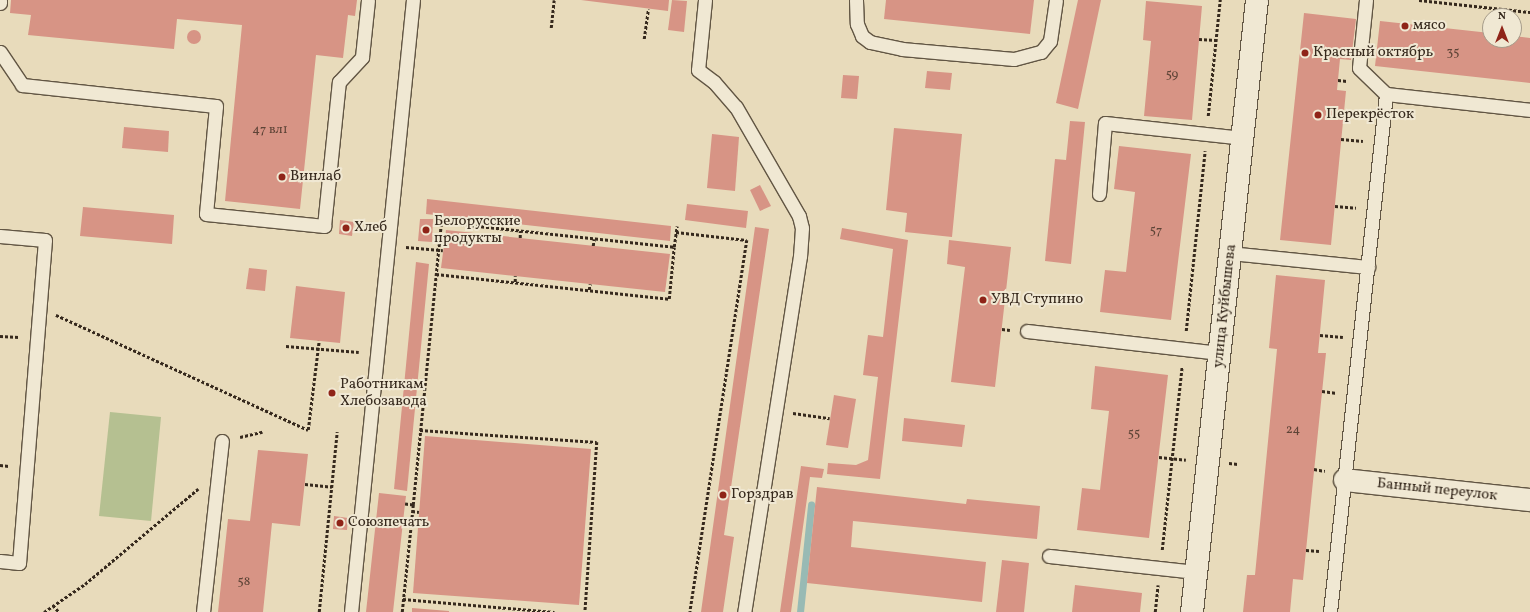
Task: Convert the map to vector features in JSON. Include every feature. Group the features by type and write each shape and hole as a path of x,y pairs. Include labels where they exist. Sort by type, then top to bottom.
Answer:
{"main road":[{"name":"улица Куйбышева","path":"1192,612 1257,0"},
{"name":"Банный переулок","path":"1344,480 1530,500"}],"lane":[{"path":"0,52 22,85 216,106 206,214 324,226 339,82 362,57 368,0"},
{"path":"351,612 413,0"},
{"path":"705,0 698,70 714,82 736,107 799,216 802,228 800,256 744,612"},
{"path":"856,0 858,24 862,36 870,42 902,49 1014,59 1041,52 1050,41 1056,0"},
{"path":"1366,0 1359,68 1386,94 1530,110"},
{"path":"1330,612 1386,94"},
{"path":"1099,194 1105,123 1242,138"},
{"path":"0,236 45,240 19,563 0,561"},
{"path":"1230,253 1368,267"},
{"path":"1027,331 1220,353"},
{"path":"202,612 222,441"},
{"path":"1049,556 1196,572"}],"path":[{"path":"551,28 554,0"},
{"path":"1155,612 1220,0"},
{"path":"1419,0 1530,12"},
{"path":"644,39 648,9"},
{"path":"1199,39 1216,40"},
{"path":"402,612 440,222 674,247"},
{"path":"436,274 669,299 677,226"},
{"path":"520,231 520,238"},
{"path":"676,232 747,240 690,612"},
{"path":"593,246 594,239"},
{"path":"388,245 443,250"},
{"path":"667,274 672,275"},
{"path":"515,276 515,282"},
{"path":"589,290 590,284"},
{"path":"40,307 308,430 320,341"},
{"path":"286,346 362,353"},
{"path":"776,411 830,418"},
{"path":"420,430 597,442 585,612"},
{"path":"222,441 262,432"},
{"path":"320,612 336,432"},
{"path":"44,612 85,584 218,473"},
{"path":"305,484 332,487"},
{"path":"405,504 413,505"},
{"path":"412,511 419,512"},
{"path":"585,523 591,524"},
{"path":"403,599 554,612"},
{"path":"53,605 59,612"}],"green space":[{"path":"110,412 161,417 151,521 99,516"}],"building":[{"path":"11,0 357,0 355,16 348,15 343,58 316,55 300,209 225,201 242,25 177,19 174,49 28,35 31,15 10,13"},
{"path":"581,0 669,0 668,11"},
{"path":"672,0 687,1 684,32 668,30"},
{"path":"886,0 1034,0 1030,34 884,19"},
{"path":"1078,0 1101,0 1078,109 1056,103"},
{"path":"1146,1 1202,6 1192,120 1144,116 1151,41 1143,40"},
{"path":"1304,13 1356,19 1351,60 1340,59 1337,90 1346,91 1331,245 1280,240"},
{"path":"1380,21 1482,32 1482,48 1522,48 1522,37 1530,38 1530,83 1375,66"},
{"path":"191,30 197,30 201,34 201,40 197,44 191,44 187,40 187,34"},
{"path":"927,71 952,73 950,90 925,88"},
{"path":"843,75 859,76 857,99 841,98"},
{"path":"1070,121 1085,122 1071,264 1045,261 1055,159 1066,160"},
{"path":"124,127 169,131 168,152 122,148"},
{"path":"894,128 962,134 952,237 905,232 907,213 886,210"},
{"path":"712,134 739,137 735,191 707,188"},
{"path":"1119,146 1191,154 1171,320 1100,312 1105,270 1126,272 1135,192 1114,189"},
{"path":"760,185 771,206 760,211 750,190"},
{"path":"427,199 671,226 670,241 426,214"},
{"path":"687,204 748,211 746,228 685,220"},
{"path":"83,207 174,215 172,244 80,236"},
{"name":"Белорусские продукты","path":"420,219 433,219 432,242 418,241"},
{"name":"Хлеб","path":"340,220 354,222 352,236 339,234"},
{"path":"755,227 769,229 724,535 734,537 723,612 701,612"},
{"path":"842,228 908,240 880,479 827,474 828,463 856,465 868,460 878,377 863,375 868,335 883,337 893,249 840,239"},
{"path":"446,230 670,254 665,292 441,268"},
{"name":"УВД Ступино","path":"949,240 1011,247 995,387 951,382 965,267 947,264"},
{"path":"416,262 429,264 407,491 394,489"},
{"path":"249,268 267,270 265,291 246,289"},
{"path":"1276,275 1325,280 1318,353 1326,353 1303,580 1293,579 1290,612 1243,612 1247,575 1255,575 1277,349 1269,348"},
{"path":"296,286 345,292 340,343 290,338"},
{"path":"1095,366 1168,375 1149,538 1077,530 1082,488 1100,490 1109,411 1091,409"},
{"path":"834,395 856,399 848,448 826,445"},
{"path":"904,418 965,425 962,447 902,441"},
{"path":"425,436 591,449 579,605 413,593"},
{"path":"258,450 308,454 300,526 272,523 263,612 218,612 228,519 250,521"},
{"path":"801,466 824,469 822,478 810,477 791,612 780,612"},
{"path":"817,487 966,504 967,499 1040,506 1037,539 853,521 851,547 986,562 982,602 807,583"},
{"path":"379,493 406,496 393,612 366,612"},
{"name":"Союзпечать","path":"334,516 348,518 347,530 333,529"},
{"path":"1002,560 1029,563 1024,612 996,612"},
{"path":"1075,585 1142,593 1140,612 1072,612"},
{"path":"412,608 449,611 449,612 412,612"}],"waterway":[{"path":"800,612 811,505"}],"place":[{"name":"мясо","path":"1405,26"},
{"name":"Красный октябрь","path":"1305,53"},
{"name":"Перекрёсток","path":"1318,115"},
{"name":"Винлаб","path":"282,177"},
{"name":"Хлеб","path":"346,228"},
{"name":"Белорусские продукты","path":"426,230"},
{"name":"УВД Ступино","path":"983,300"},
{"name":"Работникам Хлебозавода","path":"332,393"},
{"name":"Горздрав","path":"723,495"},
{"name":"Союзпечать","path":"340,523"}]}
